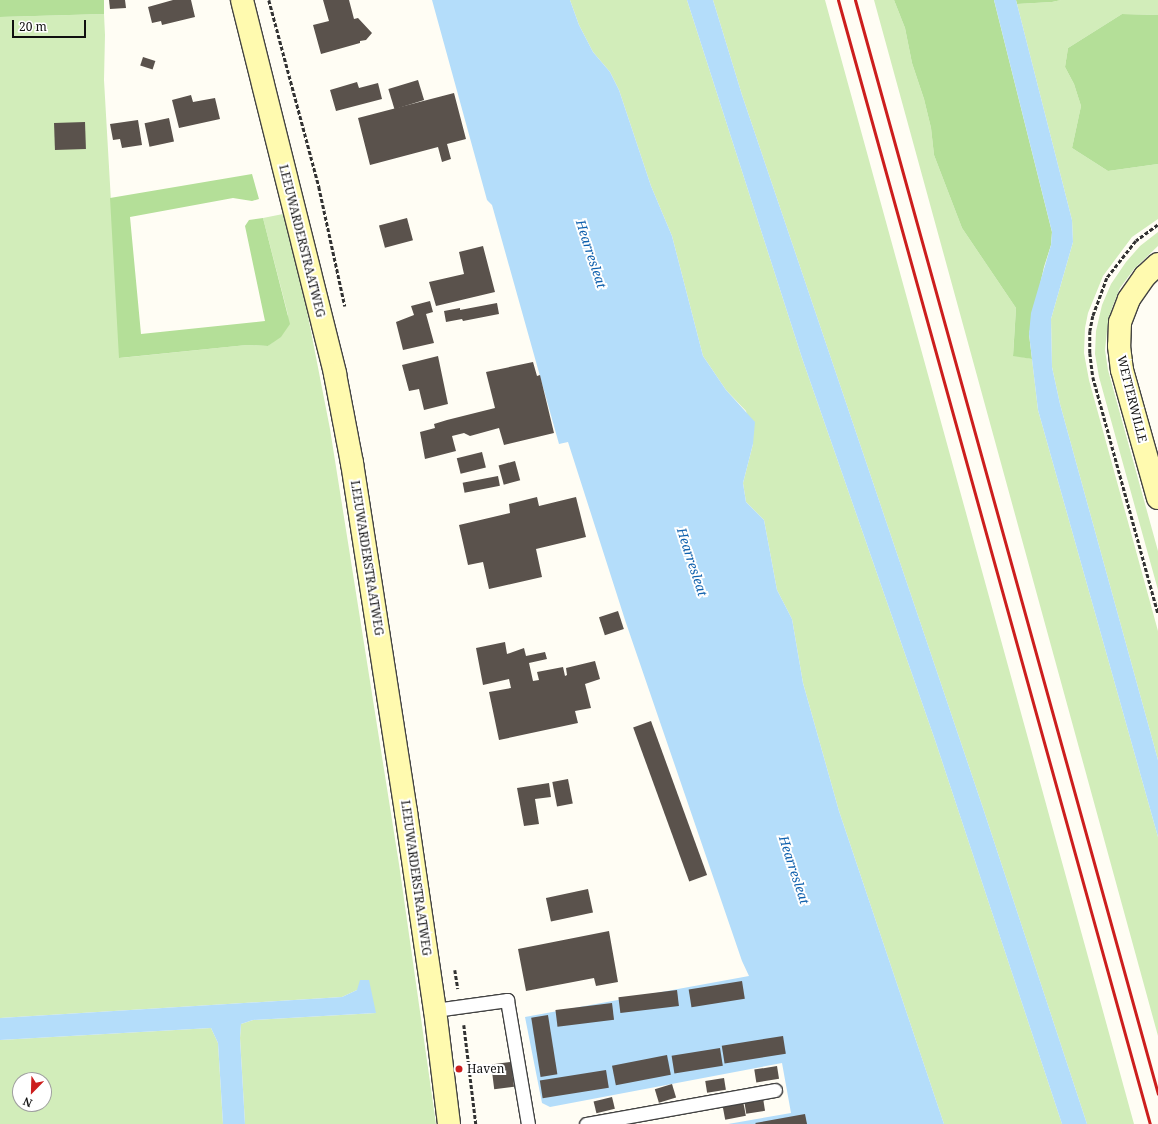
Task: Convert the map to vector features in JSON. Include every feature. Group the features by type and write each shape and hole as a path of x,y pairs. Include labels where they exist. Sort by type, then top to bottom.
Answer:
{"street":[{"name":"LEEUWARDERSTRAATWEG","path":"242,0 335,374 352,463 435,1010 449,1124"},
{"name":"WETTERWILLE","path":"1158,264 1145,276 1129,299 1120,322 1119,346 1122,370 1158,498"}],"lane":[{"path":"435,1010 507,1000 528,1124"},
{"path":"586,1124 775,1090"}],"green space":[{"path":"0,0 104,0 104,14 0,17"},
{"path":"570,0 687,0 802,358 935,740 1062,1124 944,1124 839,811 803,683 792,619 777,590 764,520 746,502 743,483 753,444 746,411 726,390 703,356 672,236 651,186 619,90 610,72 593,52 579,25"},
{"path":"713,0 825,0 1134,1124 1087,1124 983,808 742,95"},
{"path":"874,0 894,0 905,28 912,63 924,99 931,128 934,155 962,228 1016,308 1013,355 1032,359 1038,410 1158,837 1158,1036"},
{"path":"894,0 994,0 1052,232 1051,245 1044,267 1029,334 1032,359 1013,356 1016,308 962,228 934,155 931,128 924,99 912,63 905,28"},
{"path":"1016,0 1061,0 1017,4"},
{"path":"1061,0 1158,0 1158,15 1122,14 1068,48 1065,67 1074,84 1081,106 1072,148 1108,171 1158,164 1158,219 1132,237 1103,276 1088,313 1085,328 1084,353 1089,380 1158,631 1158,760 1060,404 1052,367 1051,319 1073,242 1072,220 1017,4"},
{"path":"104,14 104,80 120,358 247,345 268,346 273,342 288,315 263,218 283,214 307,311 330,429 399,864 436,1124 245,1124 240,1038 241,1024 253,1020 376,1013 357,990 342,997 0,1018 0,17"},
{"path":"1122,14 1158,15 1158,164 1108,171 1072,148 1081,106 1074,84 1065,67 1068,48"},
{"path":"252,174 259,199 252,201 233,198 130,217 141,334 265,321 245,226 249,220 263,218 290,324 281,337 268,346 247,345 119,358 110,198"},
{"path":"1158,232 1158,246 1134,269 1120,288 1112,308 1105,350 1108,370 1158,551 1158,590 1099,377 1095,354 1096,331 1102,305 1111,284 1126,262 1140,246"},
{"path":"211,1028 218,1043 223,1124 0,1124 0,1040"}],"water":[{"name":"Hearresleat","path":"432,0 570,0 579,25 593,52 610,72 619,90 651,186 672,236 703,356 726,390 755,422 753,444 743,483 746,502 764,520 777,590 792,619 803,683 839,811 944,1124 728,1124 791,1113 782,1063 550,1107 542,1103 525,1017 749,976 742,961 626,623 568,442 559,444 492,205 487,200"},
{"path":"687,0 713,0 742,95 983,808 1087,1124 1062,1124 935,740 802,358"},
{"path":"994,0 1016,0 1072,220 1073,242 1051,319 1052,367 1060,404 1158,760 1158,837 1038,410 1029,334 1031,313 1051,245 1052,232"},
{"path":"360,980 369,980 376,1013 253,1020 241,1024 240,1038 245,1124 223,1124 218,1043 211,1028 0,1040 0,1018 342,997 357,990"}],"building":[{"path":"109,0 125,0 126,8 110,9"},
{"path":"173,0 191,0 195,17 162,25 161,21 152,23 148,7"},
{"path":"323,0 349,0 354,19 358,18 372,33 366,40 360,41 360,43 321,54 313,25 329,21"},
{"path":"143,57 155,61 153,70 140,66"},
{"path":"418,80 424,100 394,109 388,89"},
{"path":"357,82 359,88 378,83 382,99 336,111 330,90"},
{"path":"454,93 466,139 447,144 451,159 442,162 438,147 370,165 358,118"},
{"path":"191,95 193,102 215,98 220,119 179,128 172,100"},
{"path":"169,118 174,141 150,147 145,123"},
{"path":"138,120 142,145 122,148 120,139 113,140 110,124"},
{"path":"85,122 86,149 55,150 54,123"},
{"path":"407,218 413,240 385,248 379,226"},
{"path":"483,246 495,292 436,306 429,282 464,274 459,252"},
{"path":"430,301 433,312 426,314 434,343 403,350 396,322 414,315 411,306"},
{"path":"497,303 499,314 463,321 462,319 446,322 444,311 460,308 460,310"},
{"path":"438,356 448,404 424,410 419,389 409,391 402,365"},
{"path":"533,362 537,376 540,375 554,433 504,445 499,428 470,436 464,433 452,436 456,451 425,459 420,432 435,428 434,424 495,408 486,372"},
{"path":"482,452 486,468 461,474 457,458"},
{"path":"515,461 520,480 504,485 499,465"},
{"path":"498,476 500,486 465,493 463,483"},
{"path":"537,497 539,506 576,497 586,537 536,549 542,577 489,589 483,562 468,565 459,525 510,513 509,504"},
{"path":"618,611 624,629 605,635 599,617"},
{"path":"505,642 507,654 524,648 526,656 545,652 547,659 529,663 533,681 539,680 537,672 563,667 565,676 567,675 566,668 595,661 600,679 585,684 591,708 575,711 578,723 499,740 489,692 511,688 509,679 483,685 476,648"},
{"path":"651,721 707,875 689,882 633,727"},
{"path":"568,779 573,804 557,807 552,782"},
{"path":"549,783 551,797 535,799 539,824 524,826 517,788"},
{"path":"588,889 593,912 551,921 546,898"},
{"path":"609,931 618,982 596,986 594,978 526,991 518,949"},
{"path":"742,981 745,999 691,1007 689,989"},
{"path":"677,990 679,1006 620,1013 618,997"},
{"path":"612,1003 614,1020 557,1027 555,1010"},
{"path":"548,1015 557,1074 541,1077 531,1018"},
{"path":"783,1036 786,1054 725,1063 722,1046"},
{"path":"720,1048 723,1066 674,1073 672,1056"},
{"path":"667,1055 671,1075 616,1085 612,1066"},
{"path":"511,1062 514,1087 494,1089 491,1064"},
{"path":"777,1066 779,1079 756,1082 754,1070"},
{"path":"606,1070 609,1088 543,1098 540,1080"},
{"path":"724,1078 726,1090 707,1093 705,1081"},
{"path":"672,1084 676,1097 659,1103 655,1089"},
{"path":"612,1097 615,1109 596,1113 594,1102"},
{"path":"763,1098 765,1111 746,1114 744,1101"},
{"path":"743,1101 746,1116 725,1120 722,1105"},
{"path":"805,1114 807,1124 755,1123"}],"railway":[{"path":"838,0 1150,1124"},
{"path":"855,0 1158,1094"}],"place":[{"name":"Haven","path":"459,1069"}]}
